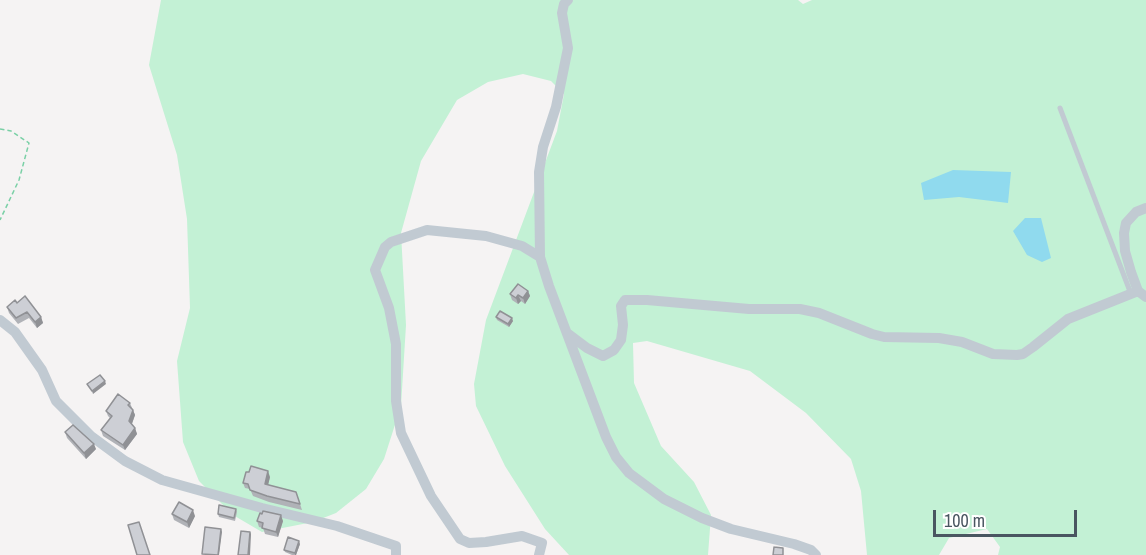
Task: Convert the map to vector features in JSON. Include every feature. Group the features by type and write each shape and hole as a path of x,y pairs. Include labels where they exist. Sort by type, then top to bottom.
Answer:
{"street":[{"path":"568,0 564,4 562,13 568,48 539,172 540,257 606,437 616,457 629,473 664,499 702,518 731,529 794,544 811,550 816,555"},
{"path":"567,333 587,348 603,356 614,350 621,340 623,325 621,306 625,300 647,300 749,309 800,309 819,312 884,337 939,338 962,342 993,354 1023,354 1068,318 1138,294 1125,251 1124,234 1126,223 1137,212 1146,208"},
{"path":"539,555 542,543 522,536 468,543 460,539 431,496 401,433 396,401 396,344 389,308 375,270 385,247 391,242 427,230 486,236 522,246 540,257"},
{"path":"0,321 15,332 42,370 56,401 91,436 125,461 162,480 337,526 396,546 396,555"}],"lane":[{"path":"1060,108 1138,294"}],"path":[{"path":"0,129 11,131 28,143 19,180 0,220"}],"green space":[{"path":"161,0 798,0 803,4 812,0 1146,0 1146,555 998,555 1000,547 987,529 949,538 939,555 867,555 861,491 851,459 806,413 750,371 647,341 633,343 634,383 661,446 694,482 711,515 708,555 569,555 545,529 505,466 476,406 474,384 486,320 557,131 564,94 551,81 523,74 488,82 457,100 421,161 401,233 406,325 401,406 384,459 366,489 336,513 313,522 262,532 233,515 199,481 183,442 177,361 190,308 187,219 177,155 149,65"}],"water":[{"path":"953,170 1011,172 1008,203 959,197 924,200 921,183"},
{"path":"1025,218 1041,218 1051,258 1042,262 1027,255 1013,231"}],"building":[{"path":"518,284 528,291 523,298 518,295 516,298 510,294"},
{"path":"25,296 41,317 35,322 27,312 16,318 7,307 15,300 17,303"},
{"path":"500,311 512,318 508,324 496,317"},
{"path":"100,375 105,381 92,391 87,384"},
{"path":"118,394 130,403 128,405 133,410 129,421 135,428 123,445 101,430 112,416 106,411"},
{"path":"73,425 94,444 84,453 65,432"},
{"path":"251,466 268,471 265,484 296,492 300,504 250,490 248,484 243,483 246,472 249,472"},
{"path":"179,502 193,510 187,522 172,514"},
{"path":"219,505 236,509 234,518 218,514"},
{"path":"263,511 281,515 276,532 262,528 263,523 257,521"},
{"path":"139,522 150,555 137,555 128,525"},
{"path":"205,527 221,529 218,555 202,554"},
{"path":"241,531 250,532 248,555 238,555"},
{"path":"288,537 299,541 295,553 284,550"},
{"path":"774,547 783,548 783,555 773,555"}]}
